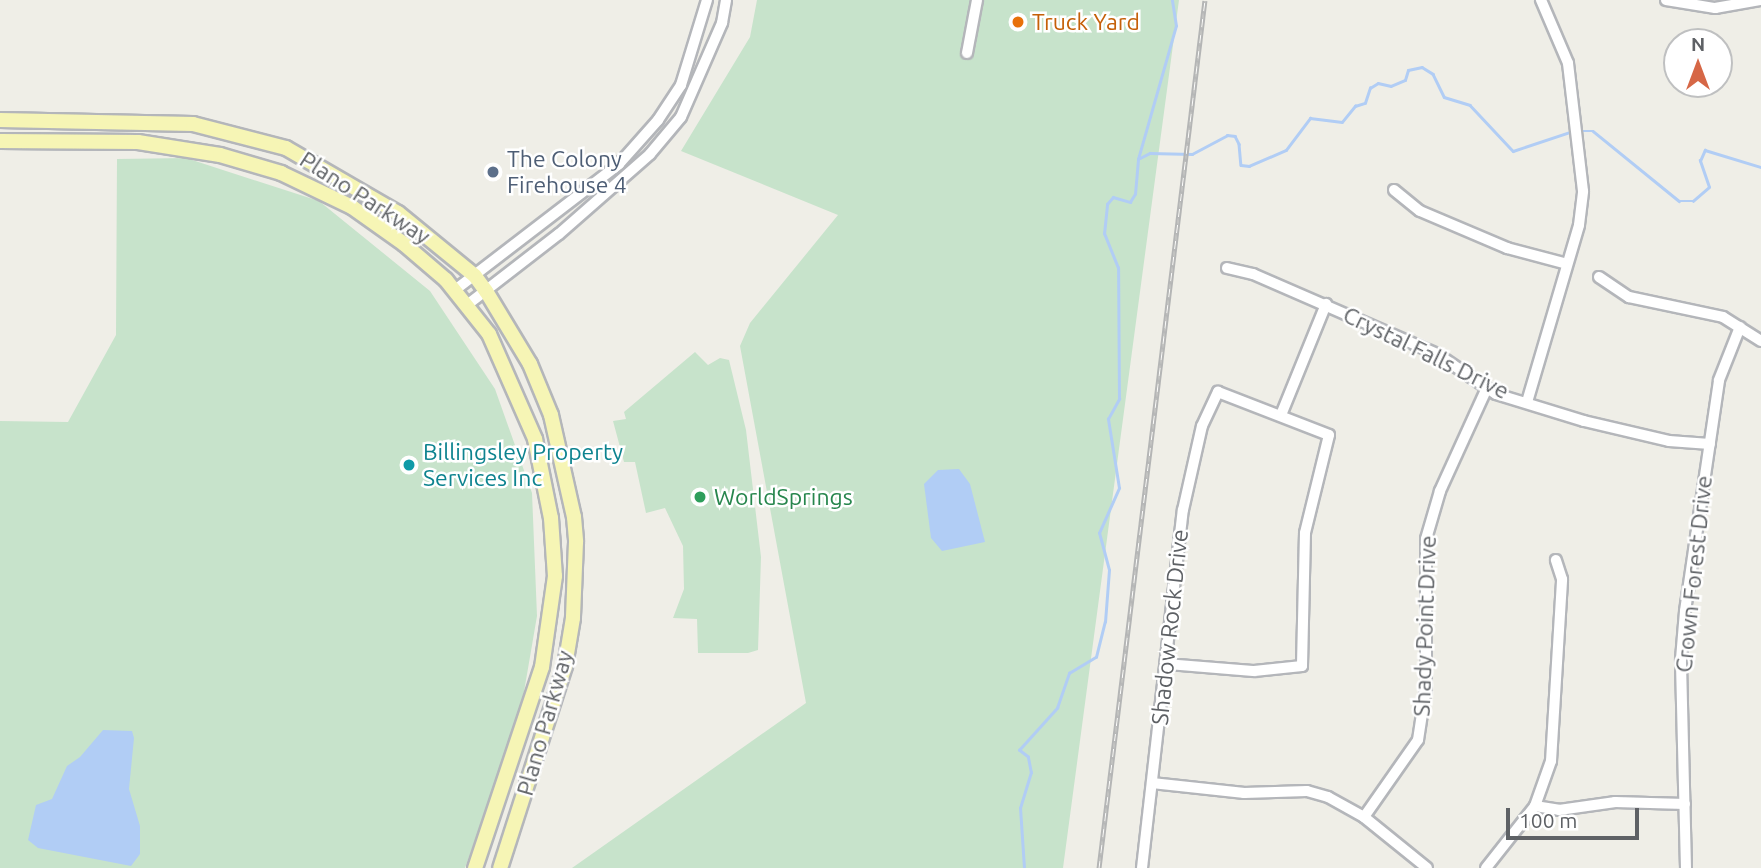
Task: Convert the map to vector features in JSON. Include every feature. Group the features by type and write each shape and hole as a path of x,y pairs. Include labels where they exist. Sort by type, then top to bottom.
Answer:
{"main road":[{"name":"Plano Parkway","path":"0,120 193,124 264,141 313,160 398,213 475,275 486,291 530,363 551,415 567,478 576,542 573,618 565,666 500,868"},
{"name":"Plano Parkway","path":"0,141 138,142 220,155 281,173 374,222 455,290 489,334 535,439 551,518 555,576 542,667 475,868"}],"street":[{"path":"455,290 619,164 658,120 681,85 708,0"},
{"path":"467,305 629,172 681,117 722,23 726,0"},
{"path":"967,53 977,0"},
{"path":"1528,402 1579,225 1583,163 1572,81 1559,35 1541,0"},
{"path":"1666,0 1715,8 1761,1"},
{"path":"1394,190 1402,200 1433,216 1507,248 1567,264"},
{"name":"Crystal Falls Drive","path":"1227,268 1326,304 1448,360 1487,388 1584,421 1669,441 1710,444"},
{"path":"1599,277 1629,297 1704,311 1740,327 1761,341"},
{"path":"1167,664 1234,671 1298,670 1303,661 1307,515 1329,435 1282,415 1326,304"},
{"name":"Crown Forest Drive","path":"1686,868 1682,636 1718,380 1740,327"},
{"name":"Shady Point Drive","path":"1364,817 1403,765 1420,733 1426,688 1426,539 1444,481 1487,388"},
{"name":"Shadow Rock Drive","path":"1142,868 1188,480 1202,426 1218,392 1282,415"},
{"path":"1486,868 1535,806 1556,728 1562,579 1556,560"},
{"path":"1152,783 1244,793 1307,791 1337,800 1364,817 1427,868"},
{"path":"1535,806 1559,810 1615,802 1685,804"}],"green space":[{"path":"757,0 1179,0 1063,868 572,868 806,703 740,346 750,323 838,215 681,151 750,37"},
{"path":"186,158 319,201 430,291 495,389 532,493 537,616 520,715 465,868 0,868 0,421 68,422 116,335 117,159"},
{"name":"WorldSprings","path":"695,352 708,365 720,358 729,360 746,430 761,557 758,650 748,653 698,653 697,619 673,618 684,589 683,546 665,508 646,513 635,462 624,462 613,421 626,419 624,412"}],"water":[{"path":"959,469 970,484 985,542 942,551 931,538 924,484 938,470"},
{"path":"103,730 132,731 134,738 129,789 140,826 140,854 131,866 38,848 28,840 36,805 52,799 67,766 80,757"}],"waterway":[{"path":"1138,159 1176,26 1172,0"},
{"path":"1024,868 1020,808 1031,773 1028,757 1019,750 1057,708 1069,673 1096,657 1105,622 1109,570 1099,533 1119,488 1108,419 1119,399 1118,268 1104,234 1107,204 1113,197 1130,202 1135,194 1138,159 1150,153 1192,154 1227,135 1235,136 1239,144 1241,165 1249,166 1286,150 1310,118 1342,122 1355,106 1365,103 1370,88 1378,83 1391,86 1405,80 1408,70 1422,67 1433,74 1444,97 1470,105 1513,151 1573,131"},
{"path":"1580,131 1593,131 1679,201 1693,201 1709,187 1700,161 1705,150 1761,167"}],"railway":[{"path":"1099,868 1205,0"}],"place":[{"name":"Truck Yard","path":"1018,22"},
{"name":"The Colony Firehouse 4","path":"493,172"},
{"name":"Billingsley Property Services Inc","path":"409,465"},
{"name":"WorldSprings","path":"700,497"}]}
